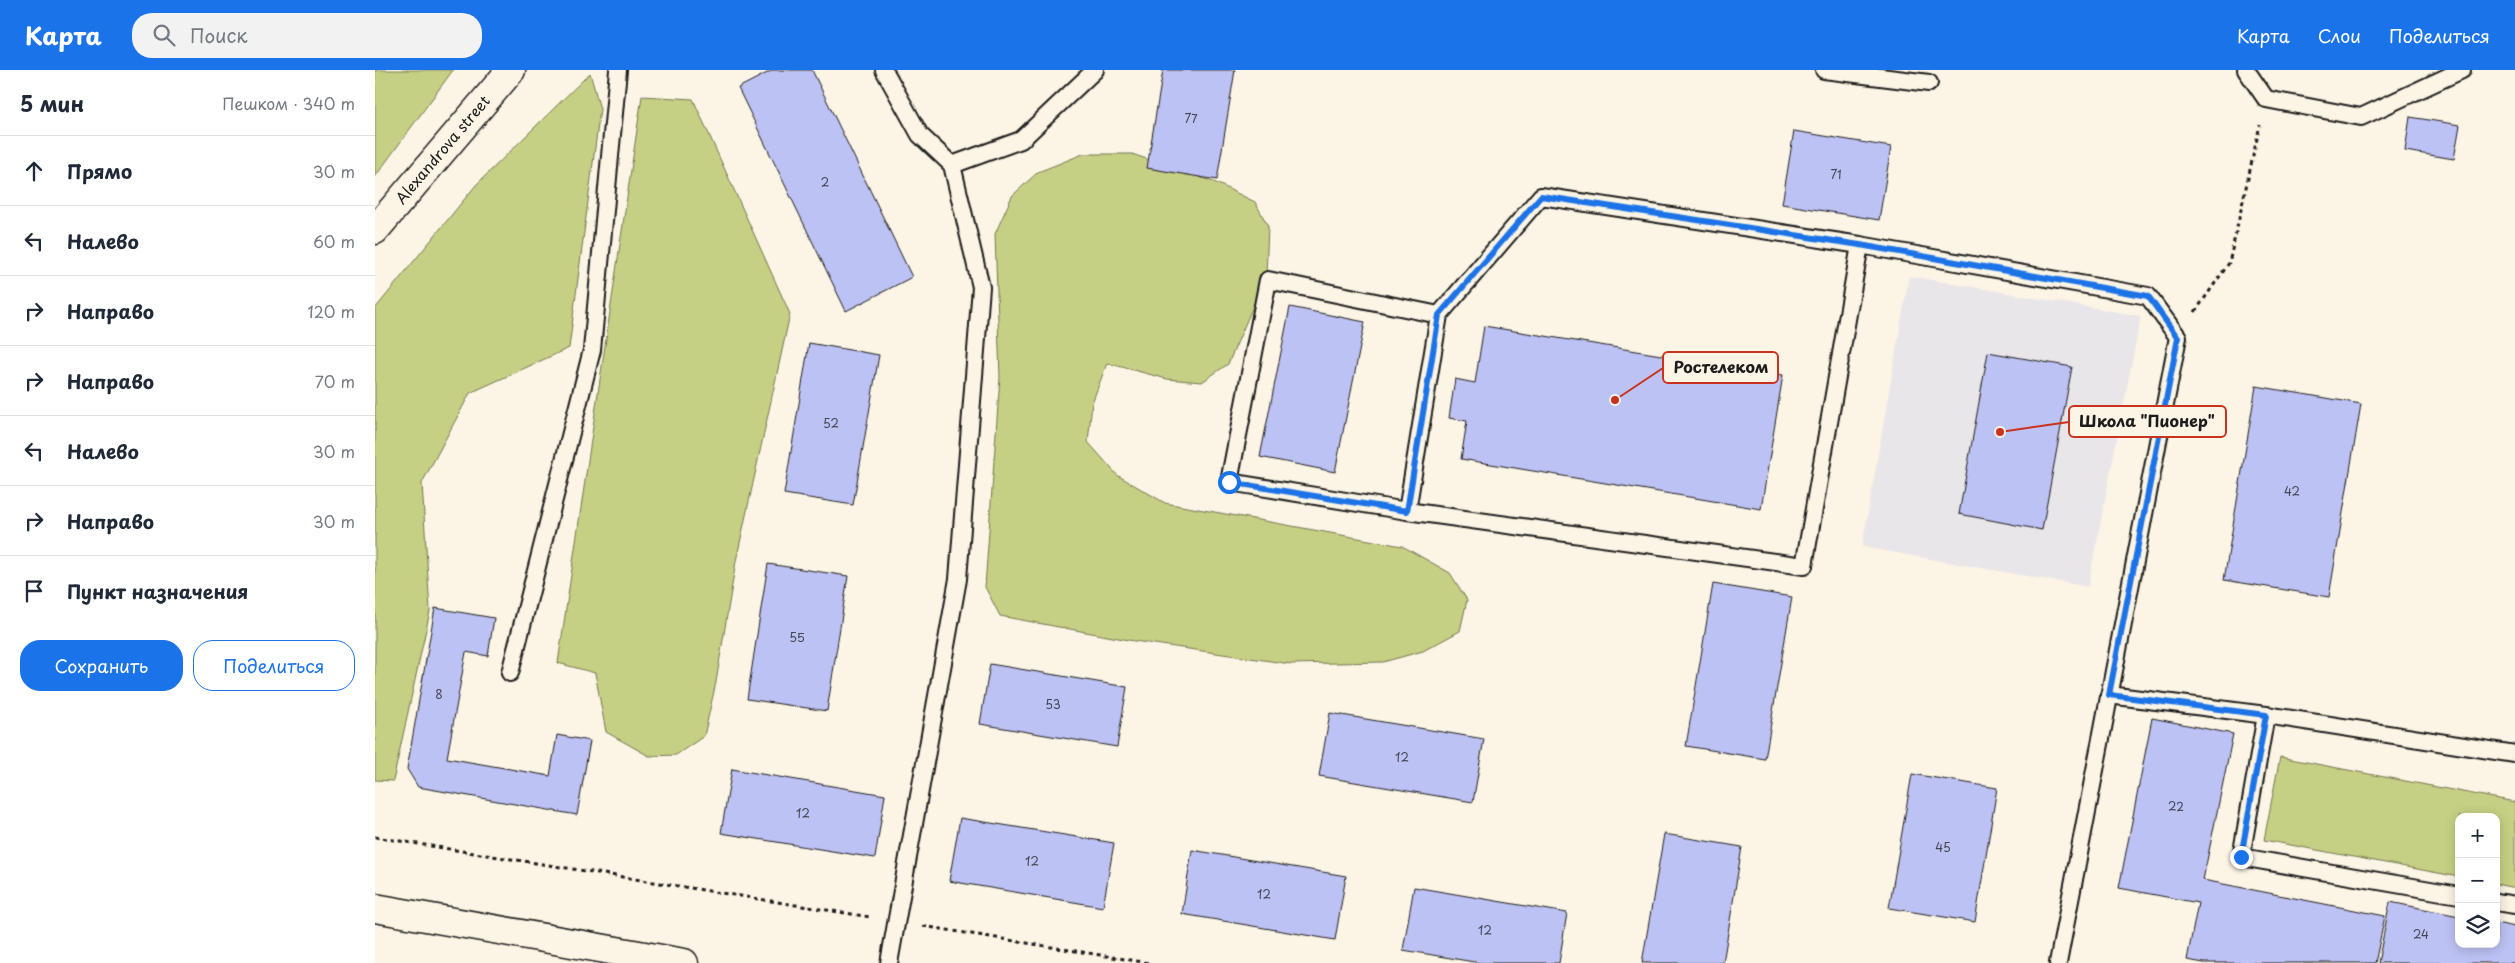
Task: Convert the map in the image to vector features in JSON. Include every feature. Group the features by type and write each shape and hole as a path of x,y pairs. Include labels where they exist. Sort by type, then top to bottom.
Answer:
{"main road":[{"name":"Alexandrova street","path":"375,230 511,70"},
{"path":"375,908 684,963"}],"lane":[{"path":"510,673 592,350 618,70"},
{"path":"884,70 920,135 952,165 981,287 958,579 889,963"},
{"path":"952,165 1021,140 1095,70"},
{"path":"1824,70 1929,83"},
{"path":"2247,70 2266,99 2361,116 2462,70"},
{"path":"1407,511 1439,315 1541,196 1860,245 2148,296 2178,338 2058,963"},
{"path":"1439,315 1269,280 1229,482 1407,511 1804,566 1860,245"},
{"path":"2109,695 2266,715 2515,754"},
{"path":"2266,715 2241,857 2455,895"},
{"path":"2500,903 2515,906"}],"path":[{"path":"2178,338 2229,263 2266,99"},
{"path":"375,837 1149,963"}],"shaded area":[{"path":"1909,276 2141,316 2088,587 1862,547"}],"green space":[{"path":"375,70 453,70 375,177"},
{"path":"590,73 600,109 569,348 470,393 422,483 430,611 393,781 375,780 375,309 476,185"},
{"path":"642,96 693,99 790,314 736,561 716,682 704,736 676,755 649,756 606,732 595,673 558,663"},
{"path":"1083,154 1132,154 1214,182 1255,202 1268,226 1266,276 1228,364 1202,382 1167,379 1107,363 1092,403 1088,442 1117,475 1165,503 1402,546 1450,573 1467,600 1460,631 1423,651 1383,662 1291,664 1134,641 1000,616 985,587 1000,377 995,234 1012,196 1038,172"},
{"path":"2280,757 2515,802 2515,888 2500,885 2500,813 2455,813 2455,876 2264,840"}],"building":[{"path":"773,70 812,70 912,277 846,311 738,88"},
{"path":"1163,70 1235,70 1217,180 1147,168"},
{"path":"2410,117 2460,125 2454,159 2405,151"},
{"path":"1794,131 1891,147 1879,220 1782,204"},
{"path":"1290,307 1365,322 1335,472 1260,457"},
{"path":"1484,326 1783,375 1761,509 1461,459 1467,421 1449,418 1455,379 1475,383"},
{"path":"809,343 879,355 853,505 784,494"},
{"path":"1988,352 2072,367 2042,530 1959,514"},
{"path":"2256,386 2361,404 2329,597 2224,580"},
{"path":"768,564 848,576 827,711 747,699"},
{"path":"1713,584 1792,597 1765,759 1686,746"},
{"path":"435,608 494,618 488,656 466,652 447,758 550,776 557,735 590,741 577,815 418,787 407,769"},
{"path":"990,664 1127,687 1117,747 980,724"},
{"path":"1330,713 1484,739 1473,802 1319,776"},
{"path":"2152,718 2233,734 2203,880 2385,916 2375,963 2204,963 2187,960 2198,903 2119,888"},
{"path":"732,769 885,795 875,858 721,833"},
{"path":"1912,774 1997,788 1975,922 1889,908"},
{"path":"960,818 1114,843 1103,907 949,881"},
{"path":"1664,834 1742,847 1723,963 1642,963"},
{"path":"1192,850 1346,876 1335,940 1182,914"},
{"path":"1414,887 1567,913 1559,963 1480,963 1403,950"},
{"path":"2390,902 2455,915 2455,948 2500,948 2500,924 2515,927 2515,963 2378,963"}],"place":[{"name":"Ростелеком","path":"1615,400"},
{"name":"Школа \"Пионер\"","path":"2000,432"}],"route":[{"path":"1229,482 1407,511 1439,315 1541,196 1860,245 2148,296 2178,338 2109,695 2266,715 2241,857"}]}
